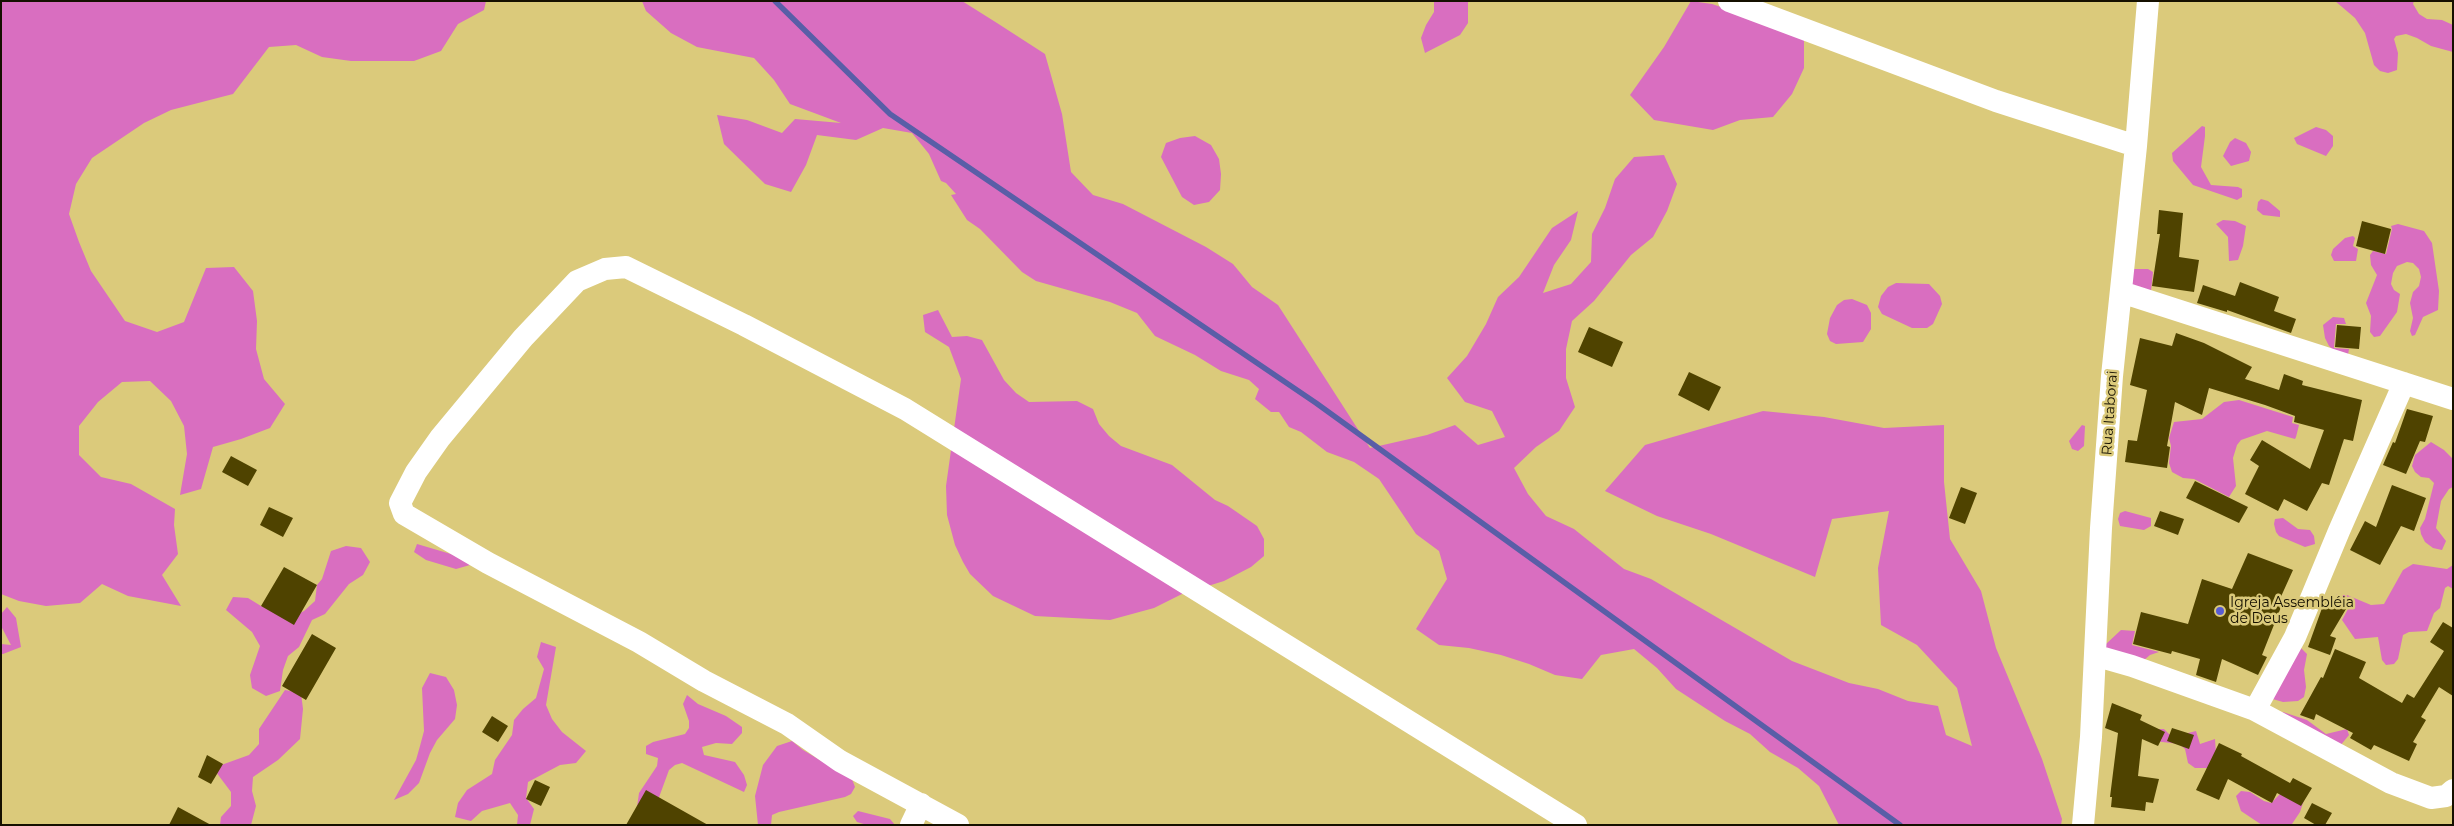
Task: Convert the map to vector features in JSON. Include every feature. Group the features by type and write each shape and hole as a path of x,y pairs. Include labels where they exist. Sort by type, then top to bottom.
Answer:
{"street":[{"path":"1729,1 1996,101 2136,146"},
{"name":"Rua Itaborai","path":"2083,825 2097,656 2101,528 2148,1"},
{"path":"958,825 840,761 786,724 704,681 639,642 488,563 404,514 400,503 416,472 440,438 523,338 577,281 605,270 626,267 744,325 905,409 1576,825"},
{"path":"2121,292 2453,399"},
{"path":"2255,710 2295,636 2338,531 2404,383"},
{"path":"2097,656 2132,666 2255,710 2391,783 2431,798 2446,796 2453,790"},
{"path":"911,825 921,804"}],"shaded area":[{"path":"1,1 486,1 484,10 458,24 441,51 414,61 351,61 322,57 296,45 269,47 233,94 171,110 144,123 92,158 76,184 69,214 79,242 91,271 125,321 157,332 184,322 206,268 234,267 253,291 257,321 256,349 264,379 285,404 270,428 213,447 201,489 180,495 187,454 184,426 171,401 150,381 122,382 98,402 79,426 79,455 101,477 131,484 175,509 174,525 178,554 162,575 181,606 128,596 102,584 80,603 46,606 19,601 1,594"},
{"path":"642,1 962,1 1045,54 1062,114 1071,172 1093,195 1123,204 1206,247 1233,264 1252,287 1278,305 1370,448 1427,435 1455,425 1478,445 1505,437 1492,411 1465,402 1447,378 1467,356 1486,324 1498,297 1519,277 1552,228 1578,211 1571,240 1554,265 1543,293 1571,284 1591,262 1592,234 1605,208 1615,179 1634,157 1664,155 1677,184 1667,211 1653,237 1631,255 1594,301 1572,321 1566,349 1566,378 1575,407 1559,431 1536,447 1514,468 1528,494 1546,516 1574,529 1624,569 1651,579 1792,661 1849,683 1878,689 1908,701 1938,706 1946,735 1972,746 1957,688 1917,645 1881,625 1878,568 1889,511 1832,519 1815,577 1711,534 1657,516 1605,491 1645,445 1763,411 1824,417 1884,428 1944,425 1944,482 1950,539 1981,591 1996,648 2042,759 2062,819 2061,825 1839,825 1819,786 1798,768 1770,752 1750,734 1725,721 1676,689 1657,668 1634,649 1601,655 1582,679 1555,675 1501,655 1469,648 1439,645 1416,629 1447,579 1439,551 1416,534 1379,479 1354,462 1327,452 1301,432 1289,427 1279,412 1271,412 1255,399 1259,389 1249,380 1221,371 1195,355 1155,336 1137,313 1110,302 1036,281 1022,272 980,229 967,220 951,195 956,194 946,183 941,181 929,154 912,133 883,128 856,140 817,135 806,165 791,192 765,184 724,144 717,115 747,120 782,133 795,119 841,123 790,104 774,80 754,58 697,47 671,33 646,11"},
{"path":"1434,1 1468,1 1468,23 1460,35 1425,53 1421,38 1434,12"},
{"path":"1691,1 1712,4 1804,35 1804,68 1792,94 1773,117 1740,120 1713,130 1654,120 1630,95 1664,47"},
{"path":"2335,1 2414,1 2413,4 2419,14 2427,19 2442,20 2453,25 2453,52 2431,46 2406,34 2396,36 2394,39 2398,53 2397,70 2388,73 2380,71 2374,65 2365,33 2355,18"},
{"path":"2202,126 2205,127 2205,136 2201,167 2211,185 2242,189 2242,197 2237,200 2193,185 2173,161 2172,153"},
{"path":"2316,127 2326,130 2333,136 2333,146 2326,156 2297,144 2294,138"},
{"path":"1195,136 1211,145 1219,159 1221,174 1220,190 1209,202 1194,205 1182,197 1161,157 1166,143 1180,138"},
{"path":"2235,138 2246,143 2251,152 2249,161 2231,166 2223,156 2230,142"},
{"path":"2261,199 2268,201 2280,211 2280,217 2263,215 2257,210 2258,202"},
{"path":"2223,220 2235,221 2246,226 2243,246 2238,260 2229,261 2228,237 2216,224"},
{"path":"2398,224 2424,231 2432,243 2439,291 2438,310 2423,317 2415,335 2412,336 2410,331 2413,318 2410,303 2413,292 2419,286 2421,277 2419,269 2413,263 2407,262 2397,266 2393,273 2391,284 2394,290 2400,294 2397,312 2380,336 2374,337 2370,332 2371,316 2366,303 2377,275 2371,265 2370,255 2373,251 2386,254 2392,229 2391,226"},
{"path":"2353,236 2355,238 2353,246 2358,249 2356,261 2334,261 2331,255 2333,249 2345,238"},
{"path":"2131,269 2148,269 2153,272 2151,291 2129,284"},
{"path":"1896,283 1929,284 1940,296 1942,304 1933,324 1927,328 1912,328 1882,314 1878,307 1881,296 1888,287"},
{"path":"1852,299 1867,305 1871,313 1871,329 1863,342 1836,344 1830,341 1827,334 1830,318 1837,305 1844,300"},
{"path":"938,310 952,337 967,336 982,340 1004,380 1016,393 1029,402 1077,401 1093,409 1099,424 1121,446 1172,465 1215,500 1228,506 1257,526 1264,539 1264,556 1251,567 1224,581 1182,594 1154,608 1110,620 1035,616 993,596 970,574 963,562 955,545 947,515 946,486 961,379 949,347 925,332 923,315"},
{"path":"2333,317 2344,318 2346,324 2336,324 2334,348 2349,349 2348,355 2338,354 2329,346 2325,338 2323,325"},
{"path":"2239,400 2293,417 2292,423 2299,425 2295,439 2267,431 2241,440 2237,445 2233,458 2236,486 2229,497 2194,479 2183,478 2172,472 2169,463 2171,446 2169,438 2174,422 2202,419 2224,402"},
{"path":"2082,425 2085,426 2084,446 2078,451 2072,449 2069,441"},
{"path":"2431,442 2444,450 2453,459 2453,487 2449,489 2441,501 2436,528 2446,541 2442,550 2433,548 2425,542 2420,528 2425,519 2434,483 2429,478 2421,477 2412,466 2415,455"},
{"path":"2125,511 2151,518 2151,526 2144,530 2120,526 2118,519 2120,513"},
{"path":"2283,518 2298,529 2310,530 2314,536 2315,544 2305,547 2279,536 2274,524 2275,519"},
{"path":"417,544 461,557 470,565 456,569 426,560 414,552"},
{"path":"346,546 361,548 370,562 363,575 349,584 325,614 312,620 299,647 288,656 283,670 280,691 266,696 252,688 250,675 260,646 252,632 226,610 233,597 248,598 261,606 290,618 304,611 315,601 317,585 322,579 331,551"},
{"path":"2413,564 2447,569 2453,565 2453,589 2448,586 2445,588 2440,608 2434,613 2427,631 2409,632 2403,635 2398,659 2394,664 2386,665 2382,660 2378,637 2355,639 2342,620 2348,609 2335,599 2337,594 2347,595 2371,605 2384,604 2403,570"},
{"path":"7,607 16,618 21,647 1,654 1,644 11,645 1,626 1,614"},
{"path":"2121,630 2135,631 2132,645 2159,652 2150,655 2143,661 2106,650 2106,644"},
{"path":"541,642 556,647 546,705 552,719 562,732 586,751 576,763 560,765 528,782 526,798 534,809 530,825 517,825 518,815 510,803 482,811 471,821 455,817 458,803 467,790 492,774 495,760 512,735 514,720 536,698 544,669 537,657"},
{"path":"2301,648 2307,654 2304,670 2306,687 2304,697 2298,701 2283,702 2269,698"},
{"path":"430,673 446,677 454,690 457,705 455,719 437,740 419,783 408,794 394,800 416,760 420,746 424,731 422,688"},
{"path":"285,690 301,693 303,709 300,739 278,760 253,777 252,791 256,806 251,825 220,825 221,817 231,806 231,792 213,768 249,755 259,744 259,729"},
{"path":"687,695 698,704 726,716 742,727 742,733 732,744 716,743 702,747 704,755 735,762 744,775 747,785 744,792 682,763 675,765 669,770 658,800 637,807 639,793 657,766 658,758 646,754 646,746 653,742 685,734 689,728 689,721 683,704"},
{"path":"2283,712 2307,720 2326,734 2347,729 2349,735 2340,746 2280,715"},
{"path":"2157,729 2164,729 2169,734 2176,736 2196,731 2200,744 2215,739 2216,754 2211,768 2195,768 2188,763 2185,749 2179,744 2154,741"},
{"path":"792,741 803,750 852,779 855,787 851,794 845,797 779,812 772,815 771,825 758,825 755,796 763,765 777,746"},
{"path":"2241,791 2250,792 2271,803 2282,792 2305,797 2300,812 2292,824 2262,825 2241,811 2236,796"},
{"path":"858,811 890,819 895,825 867,825 857,822 853,816"}],"building":[{"path":"2159,210 2183,213 2179,257 2199,260 2194,292 2152,286 2160,234 2157,234"},
{"path":"2362,221 2391,229 2385,254 2356,246"},
{"path":"2240,282 2279,297 2274,311 2296,319 2291,333 2227,310 2227,312 2197,303 2203,285 2235,296"},
{"path":"2337,325 2361,327 2359,349 2335,347"},
{"path":"1589,327 1623,342 1612,367 1578,352"},
{"path":"2176,333 2204,343 2252,367 2245,379 2279,390 2284,374 2303,381 2302,385 2362,400 2353,441 2344,439 2329,485 2322,483 2307,511 2284,499 2278,511 2245,494 2259,466 2250,460 2262,440 2310,469 2324,430 2294,422 2295,416 2265,405 2209,388 2202,415 2175,402 2167,446 2170,447 2167,468 2125,462 2128,440 2137,441 2147,390 2130,385 2140,338 2172,346"},
{"path":"1689,372 1721,387 1709,411 1678,395"},
{"path":"2407,409 2433,416 2425,442 2420,441 2406,474 2383,465 2393,442 2395,443"},
{"path":"231,456 257,470 248,486 222,472"},
{"path":"2195,481 2248,507 2239,523 2186,498"},
{"path":"2392,485 2426,498 2414,531 2401,526 2380,565 2350,550 2365,521 2376,527"},
{"path":"1961,487 1977,493 1965,524 1949,518"},
{"path":"269,507 293,518 283,537 260,525"},
{"path":"2160,511 2184,519 2178,535 2154,526"},
{"path":"2248,553 2293,570 2279,601 2283,602 2262,655 2267,657 2258,675 2222,659 2216,682 2196,675 2200,659 2172,651 2171,654 2133,644 2141,612 2188,624 2202,579 2232,589"},
{"path":"284,567 317,585 294,625 261,606"},
{"path":"2326,597 2346,609 2330,636 2336,638 2330,655 2308,647"},
{"path":"2443,622 2453,628 2453,696 2439,687 2421,717 2426,720 2413,742 2417,744 2409,761 2374,745 2371,750 2350,738 2353,733 2316,714 2314,720 2300,715 2321,677 2323,678 2335,649 2366,662 2359,678 2402,703 2407,694 2414,698 2444,651 2430,642"},
{"path":"312,634 336,648 306,700 282,686"},
{"path":"2112,703 2142,715 2140,720 2165,732 2158,746 2142,739 2138,776 2159,779 2153,803 2146,802 2145,811 2111,807 2112,797 2110,797 2118,733 2105,728"},
{"path":"492,716 508,726 498,742 482,732"},
{"path":"2172,728 2194,735 2189,749 2167,741"},
{"path":"2219,743 2242,754 2241,756 2290,783 2293,778 2312,788 2301,806 2277,793 2272,803 2228,779 2219,800 2196,790"},
{"path":"207,755 223,764 211,784 198,777"},
{"path":"535,780 550,787 541,806 526,799"},
{"path":"646,790 708,825 626,825"},
{"path":"2312,803 2332,813 2325,825 2316,825 2304,818"},
{"path":"178,807 211,825 169,825"}],"waterway":[{"path":"775,1 890,114 1316,403 1900,825"}],"place":[{"name":"Igreja Assembléia de Deus","path":"2220,611"}]}
